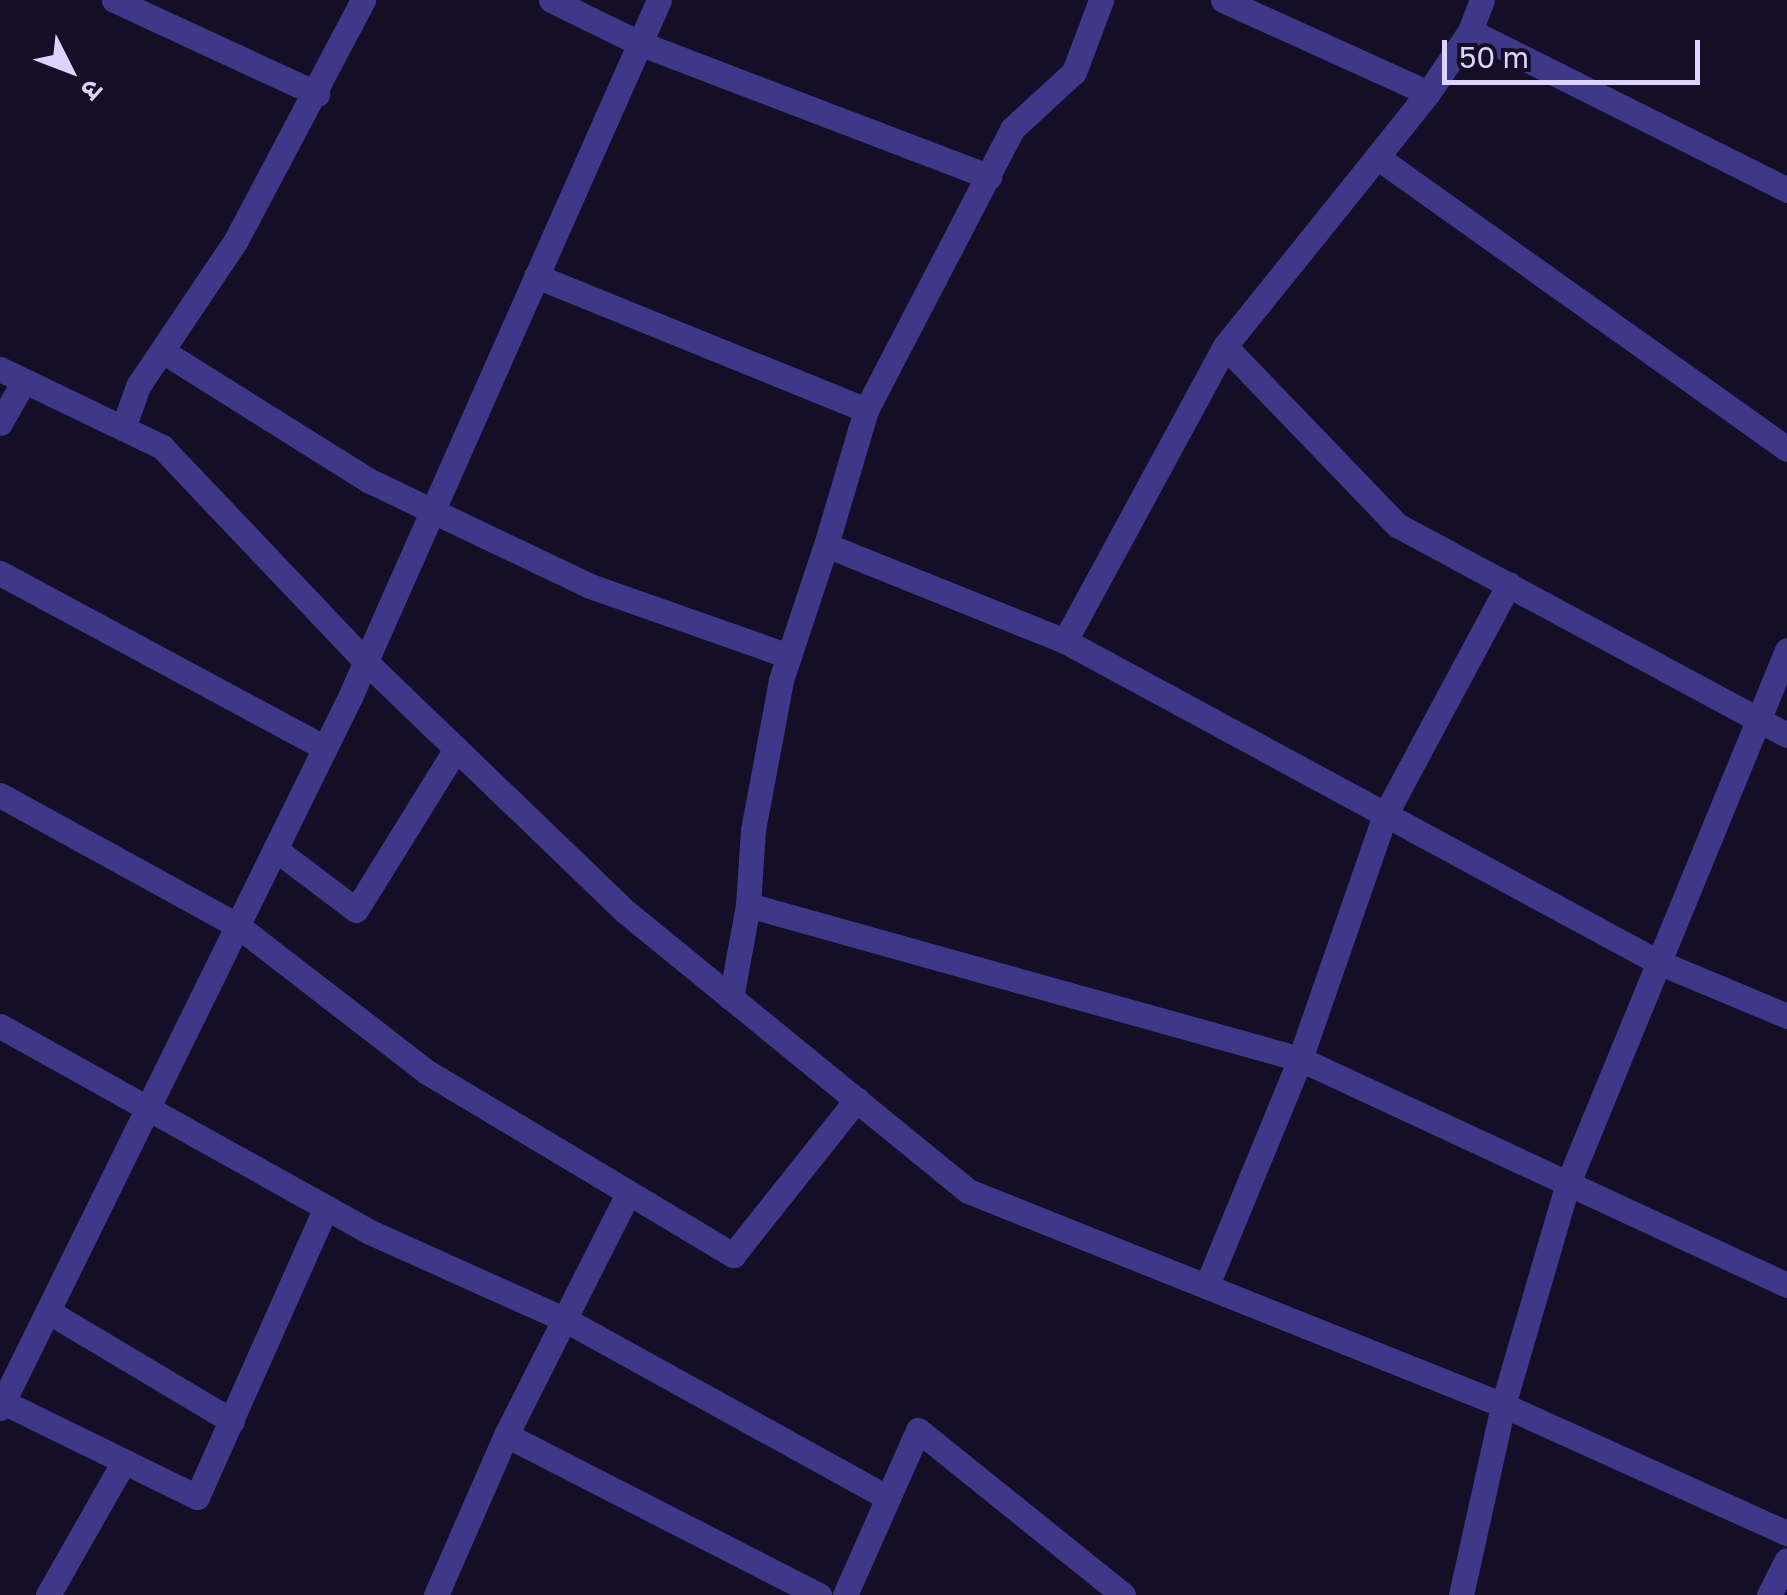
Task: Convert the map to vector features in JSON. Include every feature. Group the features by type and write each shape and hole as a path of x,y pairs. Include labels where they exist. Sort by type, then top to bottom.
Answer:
{"street":[{"path":"114,0 316,94"},
{"path":"123,428 138,386 164,352 316,94 363,0"},
{"path":"551,0 640,44 989,177"},
{"path":"326,1207 197,1498 2,1405 366,662 659,0"},
{"path":"731,998 748,904 753,830 789,656 866,410 1012,129 1074,72 1102,0"},
{"path":"1224,0 1428,93"},
{"path":"1065,641 1225,346 1428,93 1470,31 1482,0"},
{"path":"1470,31 1787,190"},
{"path":"1377,157 1787,449"},
{"path":"536,276 866,410"},
{"path":"1225,346 1397,525 1787,735"},
{"path":"164,352 370,481 590,586 789,656"},
{"path":"0,370 162,447 366,662 626,912 968,1191 1503,1405 1787,1533"},
{"path":"0,424 24,381"},
{"path":"826,545 1065,641 1658,962 1787,1016"},
{"path":"0,573 325,748"},
{"path":"1207,1285 1300,1059 1385,815 1510,584"},
{"path":"1461,1595 1503,1405 1568,1182 1787,650"},
{"path":"275,849 356,910 456,749"},
{"path":"0,795 238,926 427,1072 733,1255 857,1099"},
{"path":"748,904 1300,1059 1787,1285"},
{"path":"0,1026 326,1207 564,1319 885,1496"},
{"path":"436,1595 506,1435 628,1193"},
{"path":"48,1312 232,1421"},
{"path":"845,1595 885,1496 918,1430 1123,1595"},
{"path":"506,1435 819,1595"},
{"path":"48,1595 124,1461"},
{"path":"1769,1595 1787,1560"}]}
